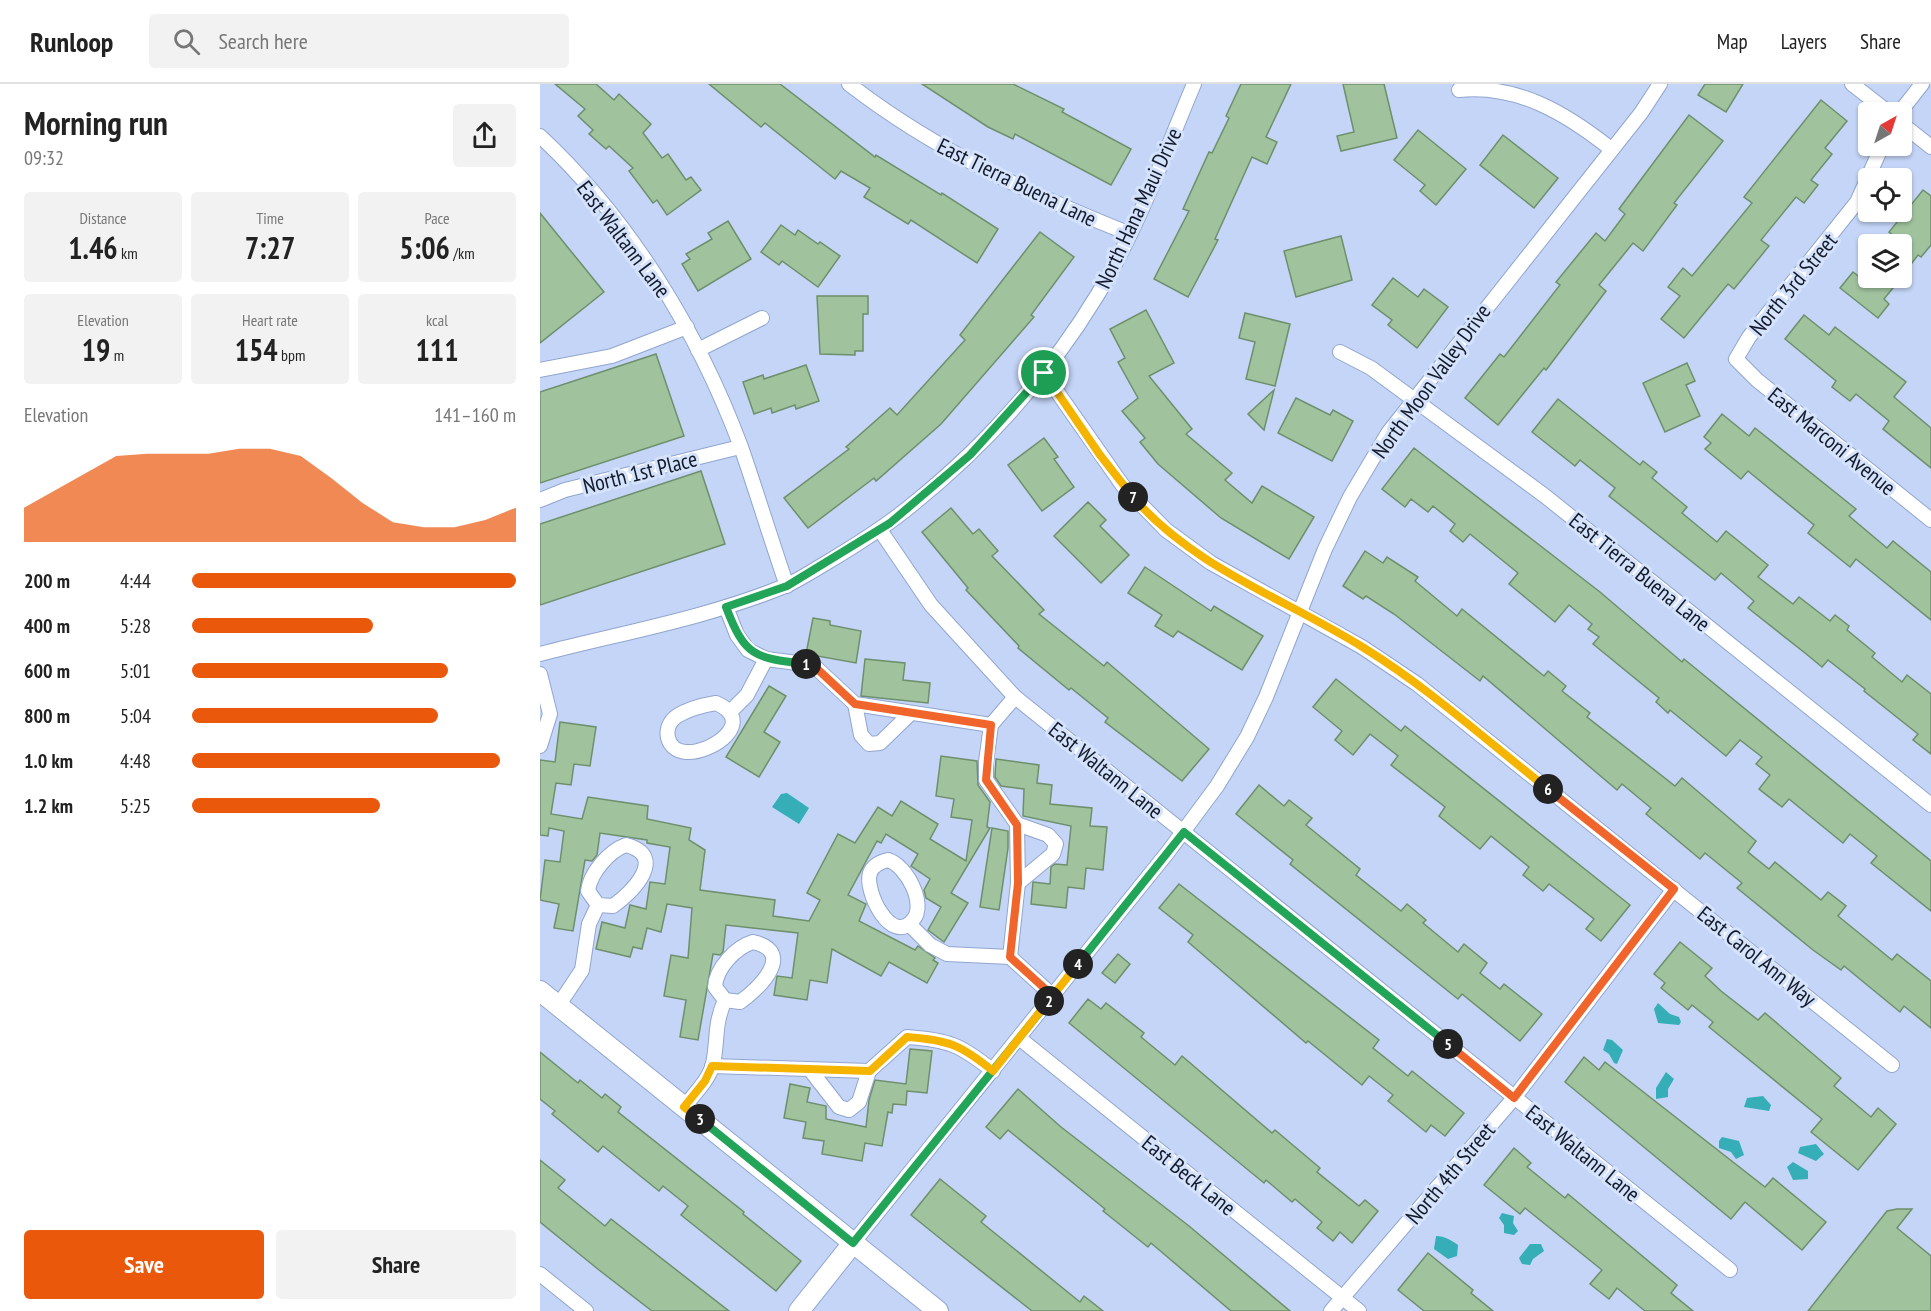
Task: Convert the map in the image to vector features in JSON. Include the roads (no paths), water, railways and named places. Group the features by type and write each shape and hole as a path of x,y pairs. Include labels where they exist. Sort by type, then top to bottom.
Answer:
{"street":[{"name":"East Tierra Buena Lane","path":"849,84 904,124 959,157 1022,189 1130,234"},
{"name":"North Hana Maui Drive","path":"540,654 726,607 787,586 880,530 970,455 1044,373 1099,293 1130,234 1194,84"},
{"name":"North Moon Valley Drive","path":"799,1311 1184,832 1217,786 1247,737 1325,549 1350,497 1388,433 1660,84"},
{"path":"1852,84 1875,102"},
{"path":"1908,102 1922,84"},
{"path":"1459,90 1478,85 1509,88 1538,99 1572,119 1611,149"},
{"path":"1912,132 1931,147"},
{"name":"East Waltann Lane","path":"540,136 620,226 649,266 687,327 740,447 787,586"},
{"name":"North 3rd Street","path":"1736,359 1749,337 1857,202 1878,156"},
{"path":"698,350 762,318"},
{"path":"540,370 612,356 687,327"},
{"name":"East Tierra Buena Lane","path":"1340,352 1371,368 1545,496 1931,805"},
{"name":"East Marconi Avenue","path":"1736,359 1757,380 1931,520"},
{"name":"East Carol Ann Way","path":"1044,373 1100,455 1143,509 1205,559 1362,647 1417,684 1892,1065"},
{"name":"North 1st Place","path":"540,500 565,490 740,447"},
{"name":"East Waltann Lane","path":"880,530 931,605 1015,697 1730,1270"},
{"path":"726,607 736,635 748,650 766,659 813,665 855,704 991,725"},
{"path":"730,712 747,695 766,659"},
{"path":"540,674 550,714 540,746"},
{"path":"1010,957 1018,883 1017,825 986,780 991,725 1015,697"},
{"path":"716,703 730,712 733,728 727,737 689,753 678,751 670,744 667,734 669,723 678,716 716,703"},
{"path":"855,704 861,735 869,744 880,743 911,713"},
{"path":"1017,825 1048,835 1056,844 1053,854 1018,883"},
{"path":"626,845 637,848 644,856 646,867 643,877 614,906 598,904 588,891 589,880 616,849 626,845"},
{"path":"888,860 898,863 905,871 918,910 909,924 893,926 884,920 868,882 870,871 877,863 888,860"},
{"name":"North 4th Street","path":"1331,1311 1514,1098 1674,889"},
{"path":"558,1006 582,970 589,924 598,904"},
{"path":"909,924 920,936 947,954 1010,957 1053,996"},
{"path":"753,942 764,944 771,952 774,963 770,973 740,1002 725,1000 715,987 716,976 743,945 753,942"},
{"path":"540,991 938,1311"},
{"path":"684,1107 705,1081 712,1066 717,1018 725,1000"},
{"path":"811,1071 839,1107 849,1110 859,1102 870,1071 907,1037 937,1039 966,1049 993,1071"},
{"name":"East Beck Lane","path":"1019,1038 1359,1311"},
{"path":"712,1066 811,1071 870,1071"},
{"path":"540,1274 586,1311"}]}
